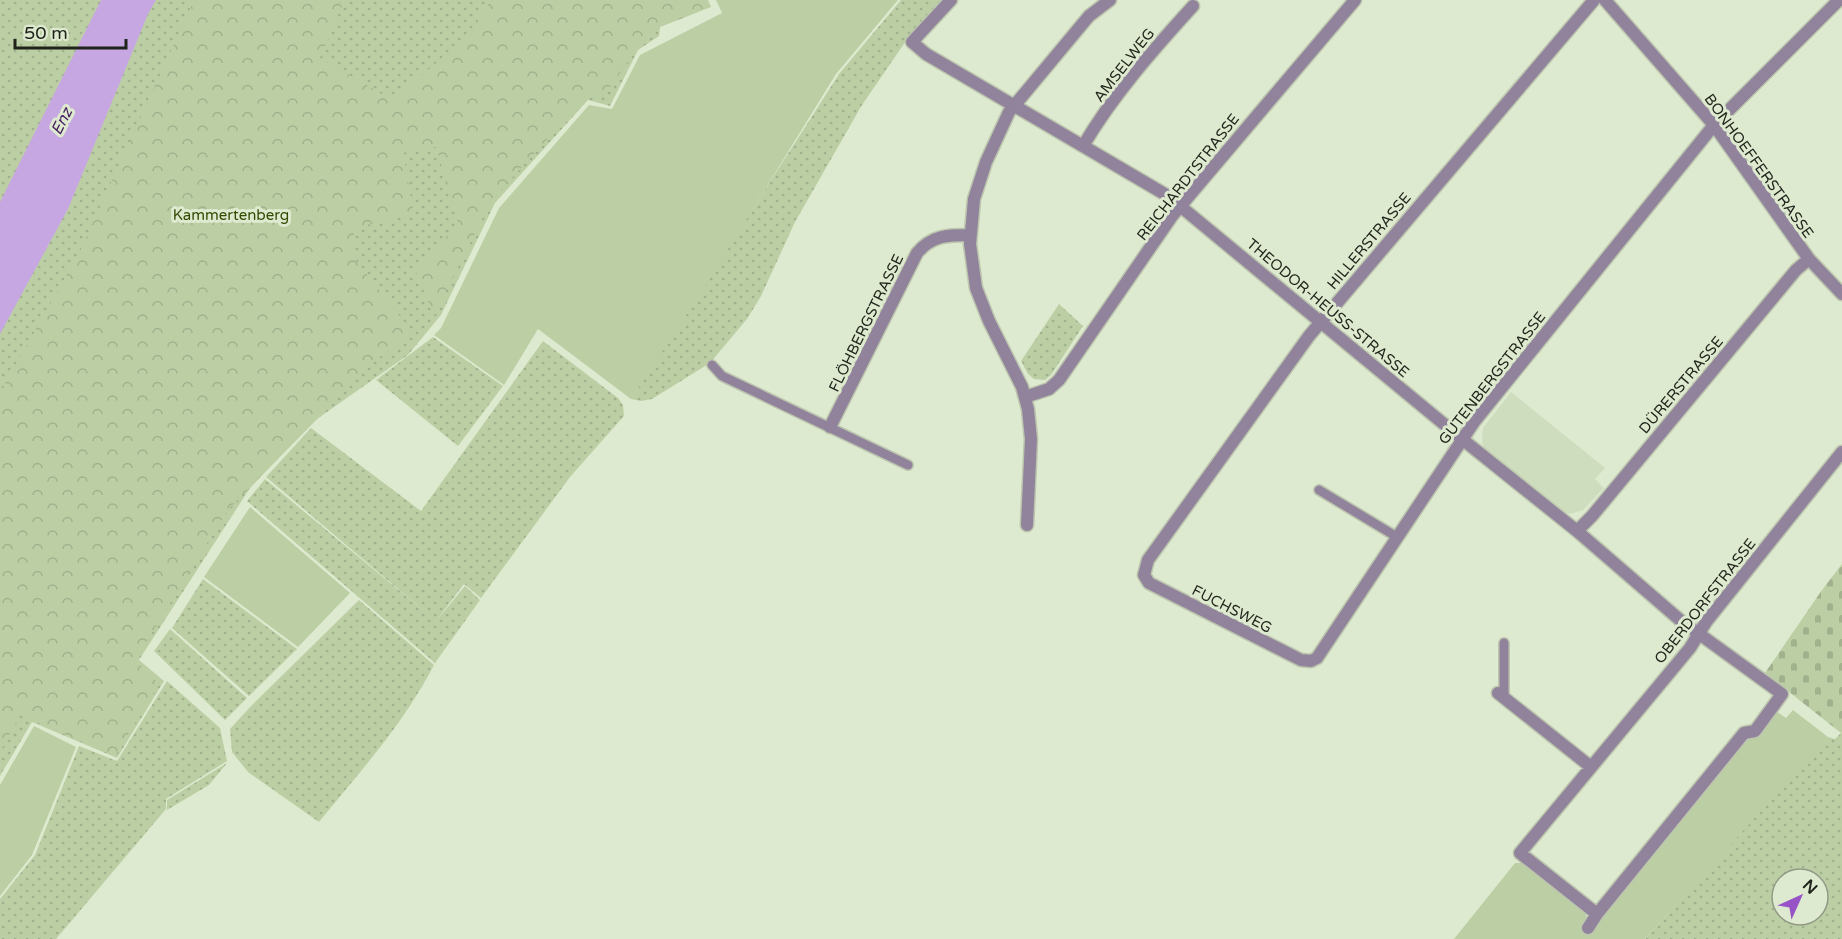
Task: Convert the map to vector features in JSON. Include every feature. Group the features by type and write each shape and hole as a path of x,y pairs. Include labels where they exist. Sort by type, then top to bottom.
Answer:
{"street":[{"name":"THEODOR-HEUSS-STRASSE","path":"951,0 912,42 926,54 1168,196 1577,531 1680,620 1782,694 1755,731 1744,734 1597,914"},
{"path":"1027,525 1031,439 1025,397 980,300 972,266 970,235 978,184 1009,112 1089,16 1110,0"},
{"name":"REICHARDTSTRASSE","path":"1025,397 1049,389 1059,380 1180,206 1355,0"},
{"name":"HILLERSTRASSE","path":"1144,574 1145,564 1320,322 1594,0"},
{"name":"BONHOEFFERSTRASSE","path":"1605,0 1714,124 1809,259 1842,294"},
{"name":"GUTENBERGSTRASSE","path":"1311,661 1321,653 1462,439 1714,124 1840,1"},
{"name":"AMSELWEG","path":"1083,146 1151,51 1193,6"},
{"name":"FLÖHBERGSTRASSE","path":"830,427 917,253 936,237 970,235"},
{"name":"DÜRERSTRASSE","path":"1577,531 1592,516 1796,270 1809,259"},
{"name":"OBERDORFSTRASSE","path":"1597,914 1520,853 1690,648 1713,613 1842,452"},
{"name":"FUCHSWEG","path":"1144,574 1154,586 1301,660 1311,661"},
{"path":"1501,695 1591,767"},
{"path":"1588,928 1597,914"}],"lane":[{"path":"712,365 722,376 908,465"},
{"path":"1319,490 1397,537"},
{"path":"1501,695 1504,644"}],"shaded area":[{"path":"1511,392 1605,468 1595,479 1604,488 1583,510 1570,514 1557,509 1484,448 1483,428"}],"green space":[{"name":"Kammertenberg","path":"0,0 663,0 659,36 638,50 610,106 588,100 495,203 441,315 408,355 307,426 250,488 139,660 164,681 117,758 32,722 0,776"},
{"name":"Kammertenberg","path":"194,0 338,0 342,6 320,58 392,100 467,37 491,0 708,0 711,7 650,31 603,97 589,93 491,201 434,316 416,272 458,223 436,147 403,153 414,214 354,228 353,257 414,334 374,361 227,511 135,660 159,684 115,756 20,715 0,752 0,393 80,251"},
{"path":"716,0 898,0 836,74 703,290 631,399 538,329 504,385 434,335 441,328 499,208 589,105 612,109 640,55 722,13"},
{"path":"901,0 944,0 908,38 862,105 795,222 761,296 747,319 710,363 652,399 641,401 631,399 839,74"},
{"path":"1059,304 1083,326 1051,375 1045,380 1034,379 1028,374 1021,361"},
{"path":"433,337 503,386 458,446 376,380"},
{"path":"543,341 618,398 623,405 624,416 570,477 481,598 464,584 436,621 465,586 480,600 435,663 247,501 265,479 431,617 266,477 311,428 421,511"},
{"path":"250,507 350,593 298,647 204,577"},
{"path":"1842,564 1842,732 1841,733 1765,673"},
{"path":"203,579 297,649 249,696 172,628"},
{"path":"359,600 434,665 395,727 319,822 248,772 232,752 230,729"},
{"path":"170,629 247,698 225,720 154,651"},
{"path":"167,681 220,728 227,761 166,799 166,809 56,939 0,939 0,899 35,855 79,746 117,761"},
{"path":"1793,710 1828,737 1645,939 1454,939 1515,863 1526,863 1585,910 1587,923 1743,741 1760,733 1776,711 1786,718"},
{"path":"34,726 76,747 32,855 0,896 0,785"},
{"path":"1842,732 1842,939 1645,939 1806,760 1828,737 1835,739"},
{"path":"227,763 209,785 167,810 167,800"}],"water":[{"name":"Enz","path":"101,0 156,0 148,14 68,209 0,334 0,202"}]}
